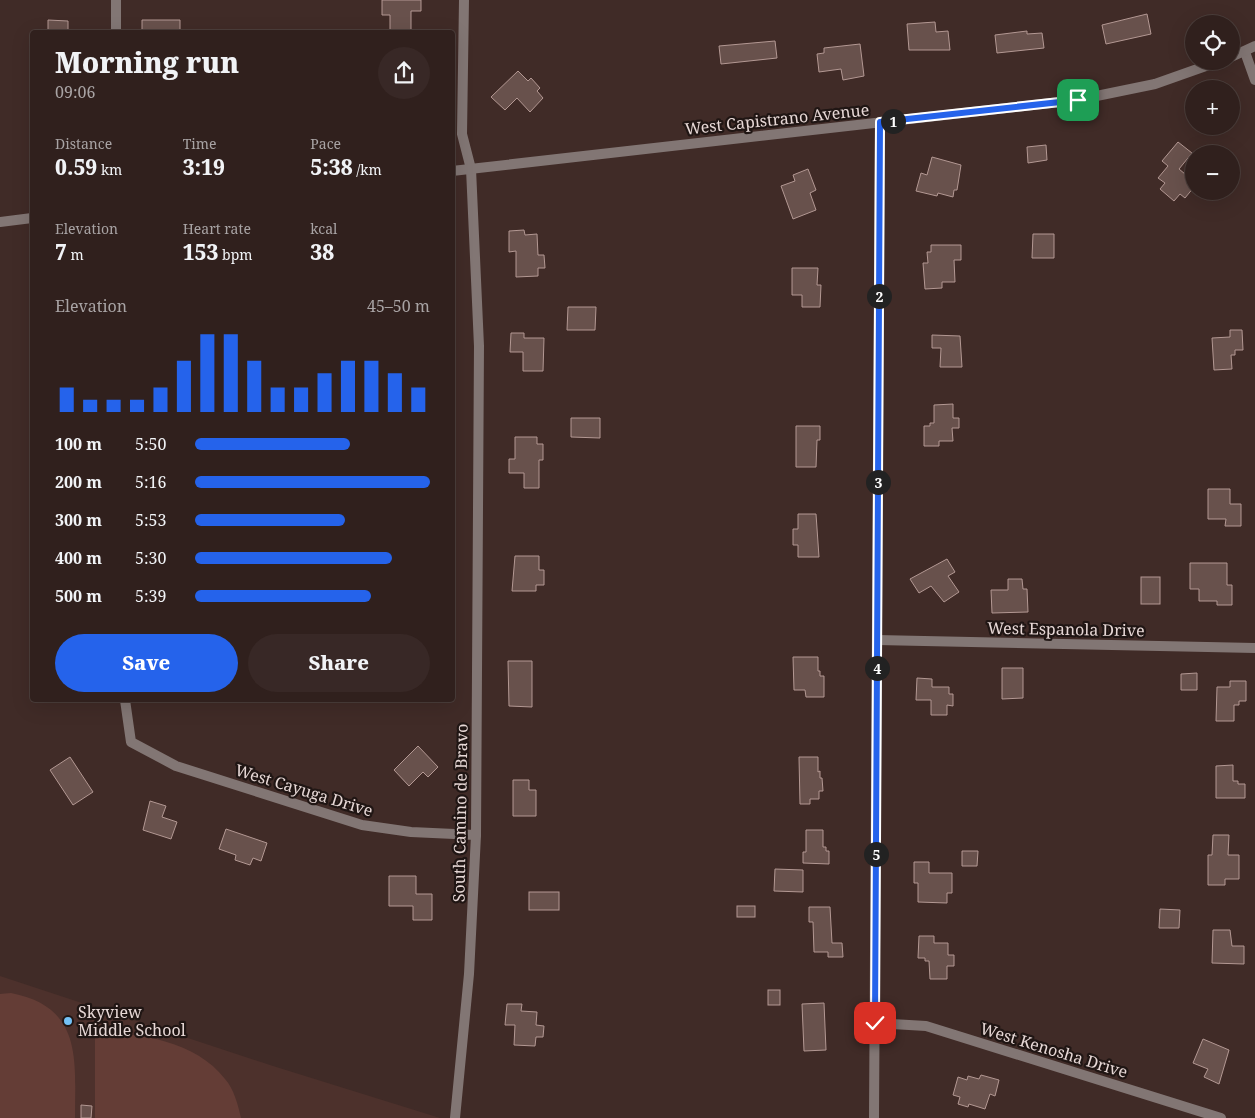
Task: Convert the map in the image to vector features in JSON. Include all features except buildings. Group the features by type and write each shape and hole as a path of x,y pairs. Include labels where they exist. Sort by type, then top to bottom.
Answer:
{"street":[{"path":"116,0 116,30"},
{"name":"South Camino de Bravo","path":"455,1118 469,974 476,835 479,346 471,169 462,134 464,0"},
{"path":"1240,54 1255,46"},
{"path":"1244,52 1255,80"},
{"name":"West Capistrano Avenue","path":"455,171 1112,94 1156,84 1195,70"},
{"path":"874,1118 880,122"},
{"path":"0,222 30,218"},
{"name":"West Espanola Drive","path":"877,640 1255,648"},
{"name":"West Cayuga Drive","path":"125,702 130,742 176,766 362,825 412,832 476,835"},
{"name":"West Kenosha Drive","path":"875,1023 926,1026 1221,1118"}],"shaded area":[{"name":"Skyview Middle School","path":"0,976 273,1066 440,1118 0,1118"},
{"path":"11,993 34,1000 51,1010 63,1023 70,1039 74,1057 75,1118 0,1118 0,994"},
{"path":"95,1032 148,1037 183,1048 199,1056 213,1066 231,1087 241,1118 95,1118"}],"place":[{"name":"Skyview Middle School","path":"68,1021"}],"route":[{"path":"875,1023 880,122 1078,100"}]}
